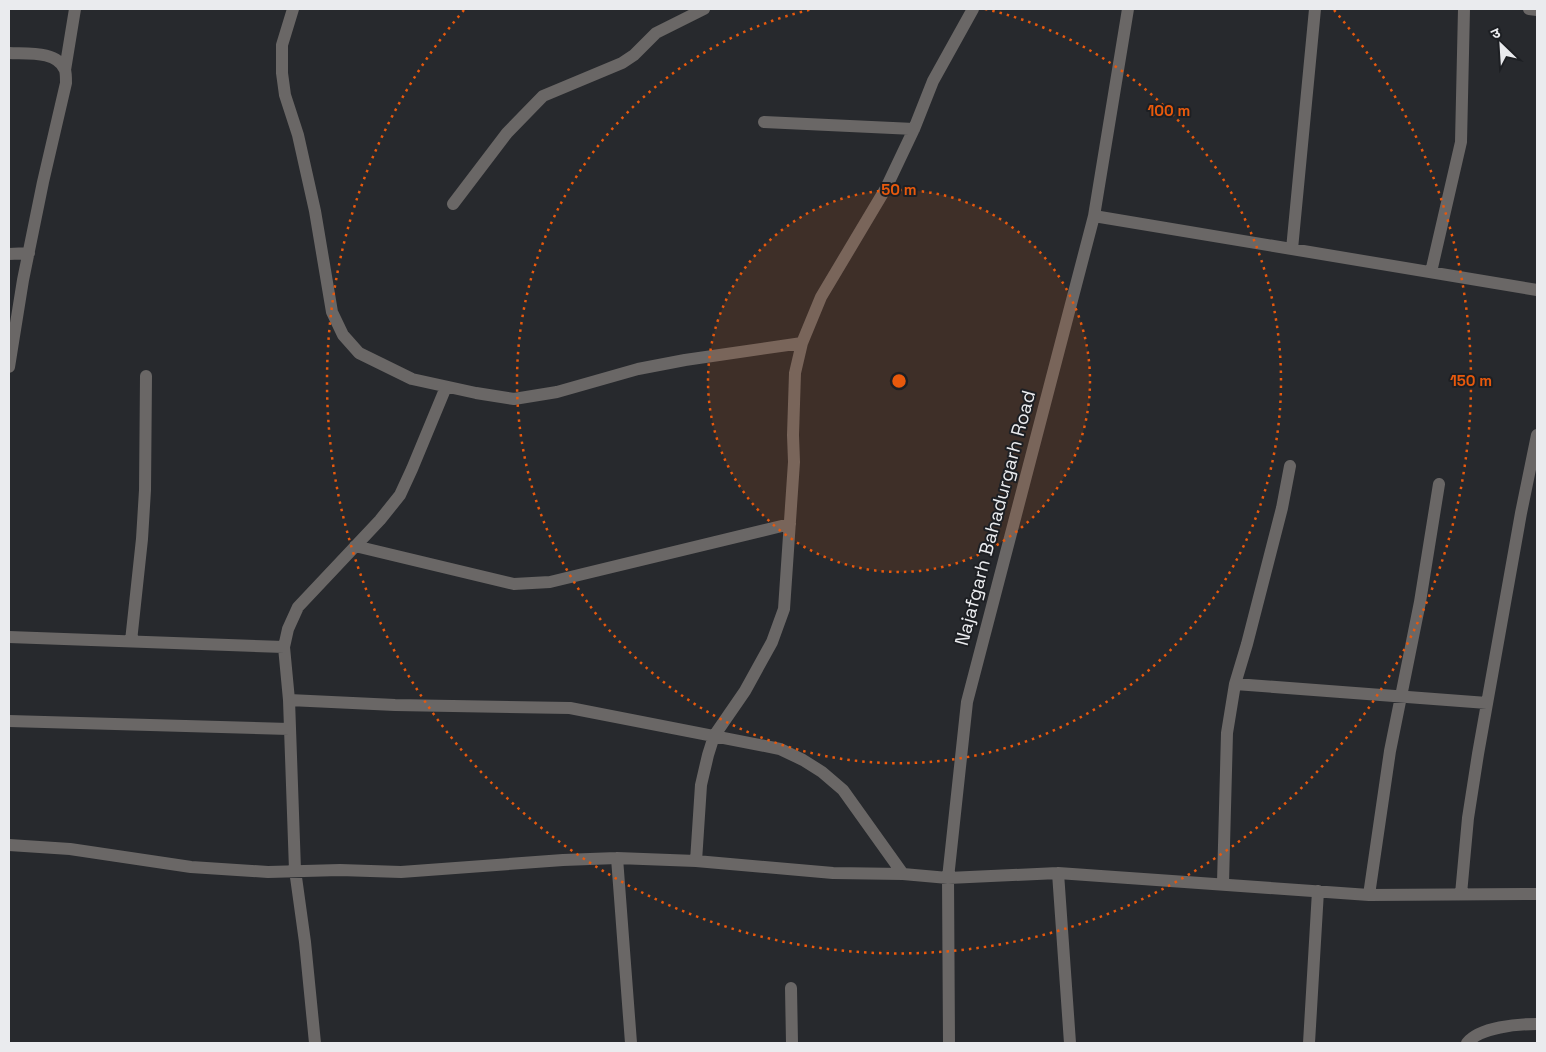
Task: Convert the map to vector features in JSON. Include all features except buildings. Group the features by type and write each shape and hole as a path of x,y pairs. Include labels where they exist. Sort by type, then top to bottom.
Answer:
{"street":[{"path":"9,367 29,253 66,83 65,70 75,9"},
{"path":"293,9 282,45 282,73 285,95 298,135 332,312 343,335 359,353 412,379 514,399 557,392 638,369 802,344"},
{"path":"453,204 507,133 543,96 622,63 634,55 656,33 704,9"},
{"path":"696,861 701,785 714,736 749,685 772,642 784,609 794,462 795,373 802,344 821,297 886,188 914,129 933,81 973,9"},
{"name":"Najafgarh Bahadurgarh Road","path":"949,1043 948,878 967,702 1094,216 1128,9"},
{"path":"1292,250 1316,9"},
{"path":"1431,272 1461,142 1464,9"},
{"path":"1529,9 1537,10"},
{"path":"9,53 47,55 57,60 65,70"},
{"path":"764,122 914,129"},
{"path":"1094,216 1537,290"},
{"path":"9,254 29,253"},
{"path":"130,641 142,539 145,490 146,376"},
{"path":"315,1043 305,942 295,870 289,700 284,647 288,629 298,607 380,520 400,494 446,387"},
{"path":"1461,894 1468,818 1487,703 1532,482 1537,435"},
{"path":"1223,884 1227,733 1235,684 1282,508 1290,466"},
{"path":"1369,894 1390,752 1427,564 1439,484"},
{"path":"355,546 514,584 550,582 790,524"},
{"path":"9,637 284,647"},
{"path":"1235,684 1487,703"},
{"path":"289,700 570,708 780,749 822,772 842,790 903,874"},
{"path":"9,721 289,729"},
{"path":"9,845 70,849 191,867 268,872 340,870 401,872 562,860 617,858 696,861 833,873 903,874 948,878 1058,873 1369,894 1537,894"},
{"path":"617,858 630,1043"},
{"path":"1058,873 1070,1043"},
{"path":"1309,1043 1318,891"},
{"path":"791,988 792,1043"},
{"path":"1467,1043 1471,1038 1493,1029 1537,1024"}]}
